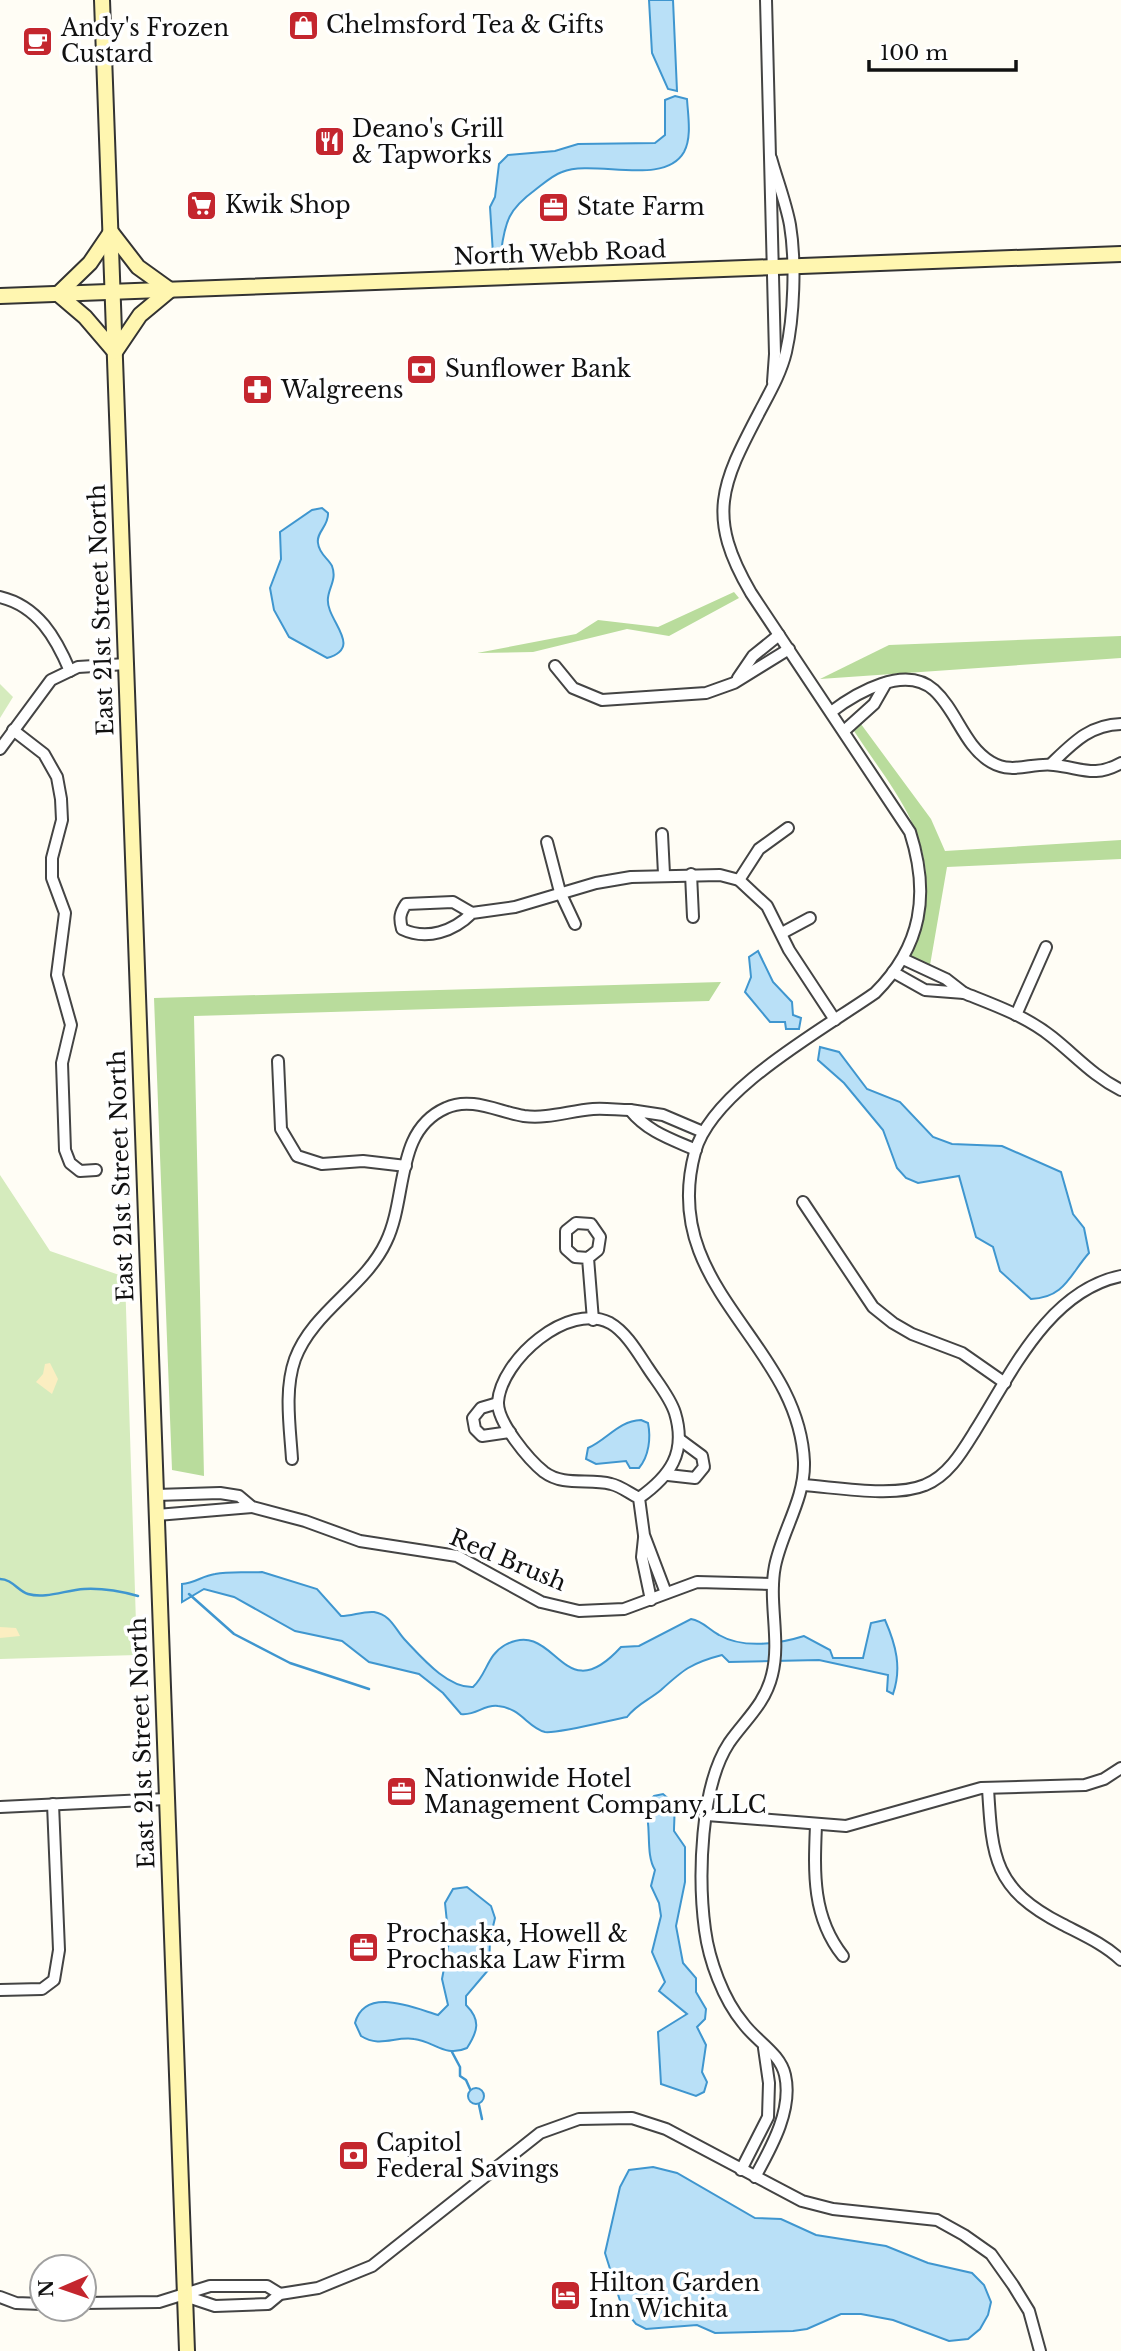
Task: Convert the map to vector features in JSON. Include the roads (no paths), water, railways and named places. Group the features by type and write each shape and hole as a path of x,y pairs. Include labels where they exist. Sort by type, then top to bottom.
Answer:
{"main road":[{"name":"East 21st Street North","path":"102,0 187,2351"},
{"path":"111,232 139,269 170,290 140,315 115,352 58,294 90,263 111,232"},
{"name":"North Webb Road","path":"0,296 1121,254"}],"street":[{"path":"766,0 771,158 772,388"},
{"path":"755,2178 775,2141 786,2086 785,2073 776,2056 764,2048 740,2021 710,1955 702,1889 707,1815 712,1788 728,1745 761,1704 774,1670 773,1584 781,1543 802,1485 803,1442 788,1399 707,1273 697,1250 688,1198 696,1150 703,1132 735,1091 875,993 903,959 918,915 918,858 910,832 735,566 722,521 726,485 732,465 772,388 787,350 792,268 790,225 771,158"},
{"path":"0,597 12,600 48,626 70,671"},
{"path":"734,684 753,656 779,635"},
{"path":"555,666 573,688 602,700 706,693 734,684 789,649"},
{"path":"0,749 51,680 70,671 126,664"},
{"path":"831,712 871,688 886,683 918,682 934,690 978,753 991,763 1006,769 1051,764 1091,773 1107,771 1121,764"},
{"path":"844,731 874,704 886,683"},
{"path":"1051,764 1083,733 1106,724 1121,723"},
{"path":"13,730 44,754 57,777 62,820 52,858 52,878 65,913 57,975 71,1024 62,1063 65,1150 70,1163 80,1171 96,1170"},
{"path":"738,880 759,849 788,828"},
{"path":"662,834 664,874"},
{"path":"547,842 560,892 575,924"},
{"path":"472,913 453,902 428,901 406,904 400,912 400,922 402,929 411,933 445,932 459,926 472,913 515,907 596,883 664,874 720,875 738,880 767,906 789,950 835,1020"},
{"path":"691,874 693,918"},
{"path":"782,933 810,918"},
{"path":"1016,1015 1046,947"},
{"path":"903,959 946,979 964,993 1016,1015 1052,1037 1101,1080 1121,1090"},
{"path":"893,972 925,990 964,993"},
{"path":"278,1061 281,1129 297,1156 322,1164 363,1161 406,1166"},
{"path":"292,1459 290,1387 295,1359 322,1317 368,1269 385,1245 398,1209 406,1166 418,1130 434,1114 449,1106 466,1103 524,1116 550,1117 593,1109 630,1110 663,1115 703,1132"},
{"path":"630,1110 641,1124 654,1132 696,1150"},
{"path":"803,1202 873,1307 892,1323 962,1353 1005,1383"},
{"path":"588,1258 593,1320"},
{"path":"802,1485 865,1489 923,1486 940,1476 955,1460 1031,1342 1059,1310 1098,1283 1121,1276"},
{"path":"593,1320 611,1324 639,1354 674,1411 679,1439 668,1475 639,1498 613,1484 569,1481 545,1473 522,1450 510,1432 498,1403 503,1381 513,1363 563,1324 593,1320"},
{"path":"498,1403 481,1408 473,1418 475,1429 482,1436 510,1432"},
{"path":"668,1475 695,1478 704,1467 702,1456 679,1439"},
{"name":"Red Brush","path":"156,1495 220,1493 239,1496 253,1507"},
{"path":"639,1498 645,1535 666,1593"},
{"name":"Red Brush","path":"157,1515 253,1507 305,1521 360,1541 457,1556 541,1602 602,1612 624,1609 697,1582 773,1584"},
{"path":"645,1535 642,1557 652,1600"},
{"path":"707,1815 846,1826 870,1822 955,1793 988,1788 1085,1785 1104,1779 1121,1768"},
{"path":"988,1788 992,1848 1009,1884 1046,1916 1108,1947 1121,1960"},
{"path":"0,1807 166,1799"},
{"path":"0,1990 42,1989 55,1977 59,1950 53,1804"},
{"path":"816,1825 813,1878 817,1900 824,1926 843,1956"},
{"path":"741,2170 768,2117 769,2083 764,2048"},
{"path":"185,2296 215,2306 268,2304 280,2294 318,2288 372,2266 540,2133 566,2123 606,2117 632,2118 666,2129 802,2201 833,2209 937,2220 964,2235 991,2254 1013,2285 1029,2311 1040,2351"},
{"path":"98,2303 159,2302 210,2286 267,2286 280,2294"},
{"path":"0,2297 16,2303 28,2303"}],"water":[{"path":"649,0 673,0 677,91 668,89 652,53"},
{"path":"675,96 687,99 689,126 684,152 674,162 661,168 645,170 592,168 559,173 519,203 504,232 501,252 493,254 490,207 495,197 499,164 508,155 555,151 578,144 655,143 665,135 665,100"},
{"path":"322,508 328,513 328,518 318,543 332,566 329,606 343,640 343,647 338,653 327,658 289,637 274,610 270,588 281,559 280,532 312,510"},
{"path":"758,951 773,982 792,1002 793,1015 801,1018 799,1029 786,1029 785,1022 770,1022 745,992 751,977 749,957"},
{"path":"820,1047 839,1052 867,1089 900,1102 933,1137 952,1144 1002,1146 1061,1172 1073,1214 1084,1228 1089,1253 1066,1284 1052,1294 1031,1299 1000,1271 993,1247 976,1237 959,1176 918,1183 906,1178 897,1168 883,1130 844,1083 818,1060"},
{"path":"641,1420 648,1423 649,1441 645,1458 639,1468 630,1468 626,1461 596,1464 586,1459 588,1448 619,1427"},
{"path":"262,1572 317,1589 341,1616 374,1612 385,1616 428,1664 445,1678 464,1686 473,1687 491,1659 505,1645 522,1640 537,1643 572,1668 585,1671 601,1665 621,1647 639,1646 691,1619 719,1635 750,1644 772,1643 804,1636 830,1650 833,1658 863,1658 871,1623 885,1620 897,1657 896,1684 893,1694 887,1691 888,1675 819,1660 729,1662 722,1655 688,1668 627,1717 545,1732 506,1708 493,1706 461,1714 443,1693 419,1674 369,1662 342,1641 295,1631 234,1597 204,1589 182,1602 182,1584 221,1573"},
{"path":"663,1794 673,1806 674,1831 685,1847 685,1882 676,1926 683,1963 696,1978 696,1992 706,2009 705,2019 697,2027 706,2045 702,2072 707,2082 704,2092 696,2096 661,2084 658,2032 687,2014 659,1991 665,1982 652,1952 661,1916 659,1903 651,1886 655,1870 650,1856 645,1806 654,1796"},
{"path":"467,1887 491,1906 495,1918 490,1939 489,1969 466,1996 466,2005 476,2021 474,2036 467,2048 452,2051 421,2040 375,2041 361,2036 355,2023 360,2012 369,2005 391,2002 438,2015 448,2005 442,1979 449,1942 445,1903 453,1889"},
{"path":"473,2088 479,2088 484,2096 482,2102 473,2104 468,2099 468,2093"},
{"path":"653,2167 677,2173 755,2218 781,2219 816,2235 886,2246 928,2263 972,2273 984,2285 991,2302 988,2315 980,2329 968,2339 949,2341 893,2320 861,2314 841,2314 807,2329 793,2331 715,2333 697,2325 646,2329 636,2324 622,2307 605,2253 620,2187 629,2170"}],"waterway":[{"path":"0,1579 35,1595 91,1589 138,1596"},
{"path":"189,1594 234,1634 290,1663 369,1689"},
{"path":"452,2052 460,2067 460,2076 466,2080 470,2089"},
{"path":"479,2105 482,2119"}],"place":[{"name":"Chelmsford Tea & Gifts","path":"303,25"},
{"name":"Andy's Frozen Custard","path":"38,41"},
{"name":"Deano's Grill & Tapworks","path":"329,142"},
{"name":"Kwik Shop","path":"202,205"},
{"name":"State Farm","path":"554,207"},
{"name":"Sunflower Bank","path":"422,369"},
{"name":"Walgreens","path":"258,390"},
{"name":"Nationwide Hotel Management Company, LLC","path":"401,1792"},
{"name":"Prochaska, Howell & Prochaska Law Firm","path":"363,1947"},
{"name":"Capitol Federal Savings","path":"353,2156"},
{"name":"Hilton Garden Inn Wichita","path":"566,2296"}]}
